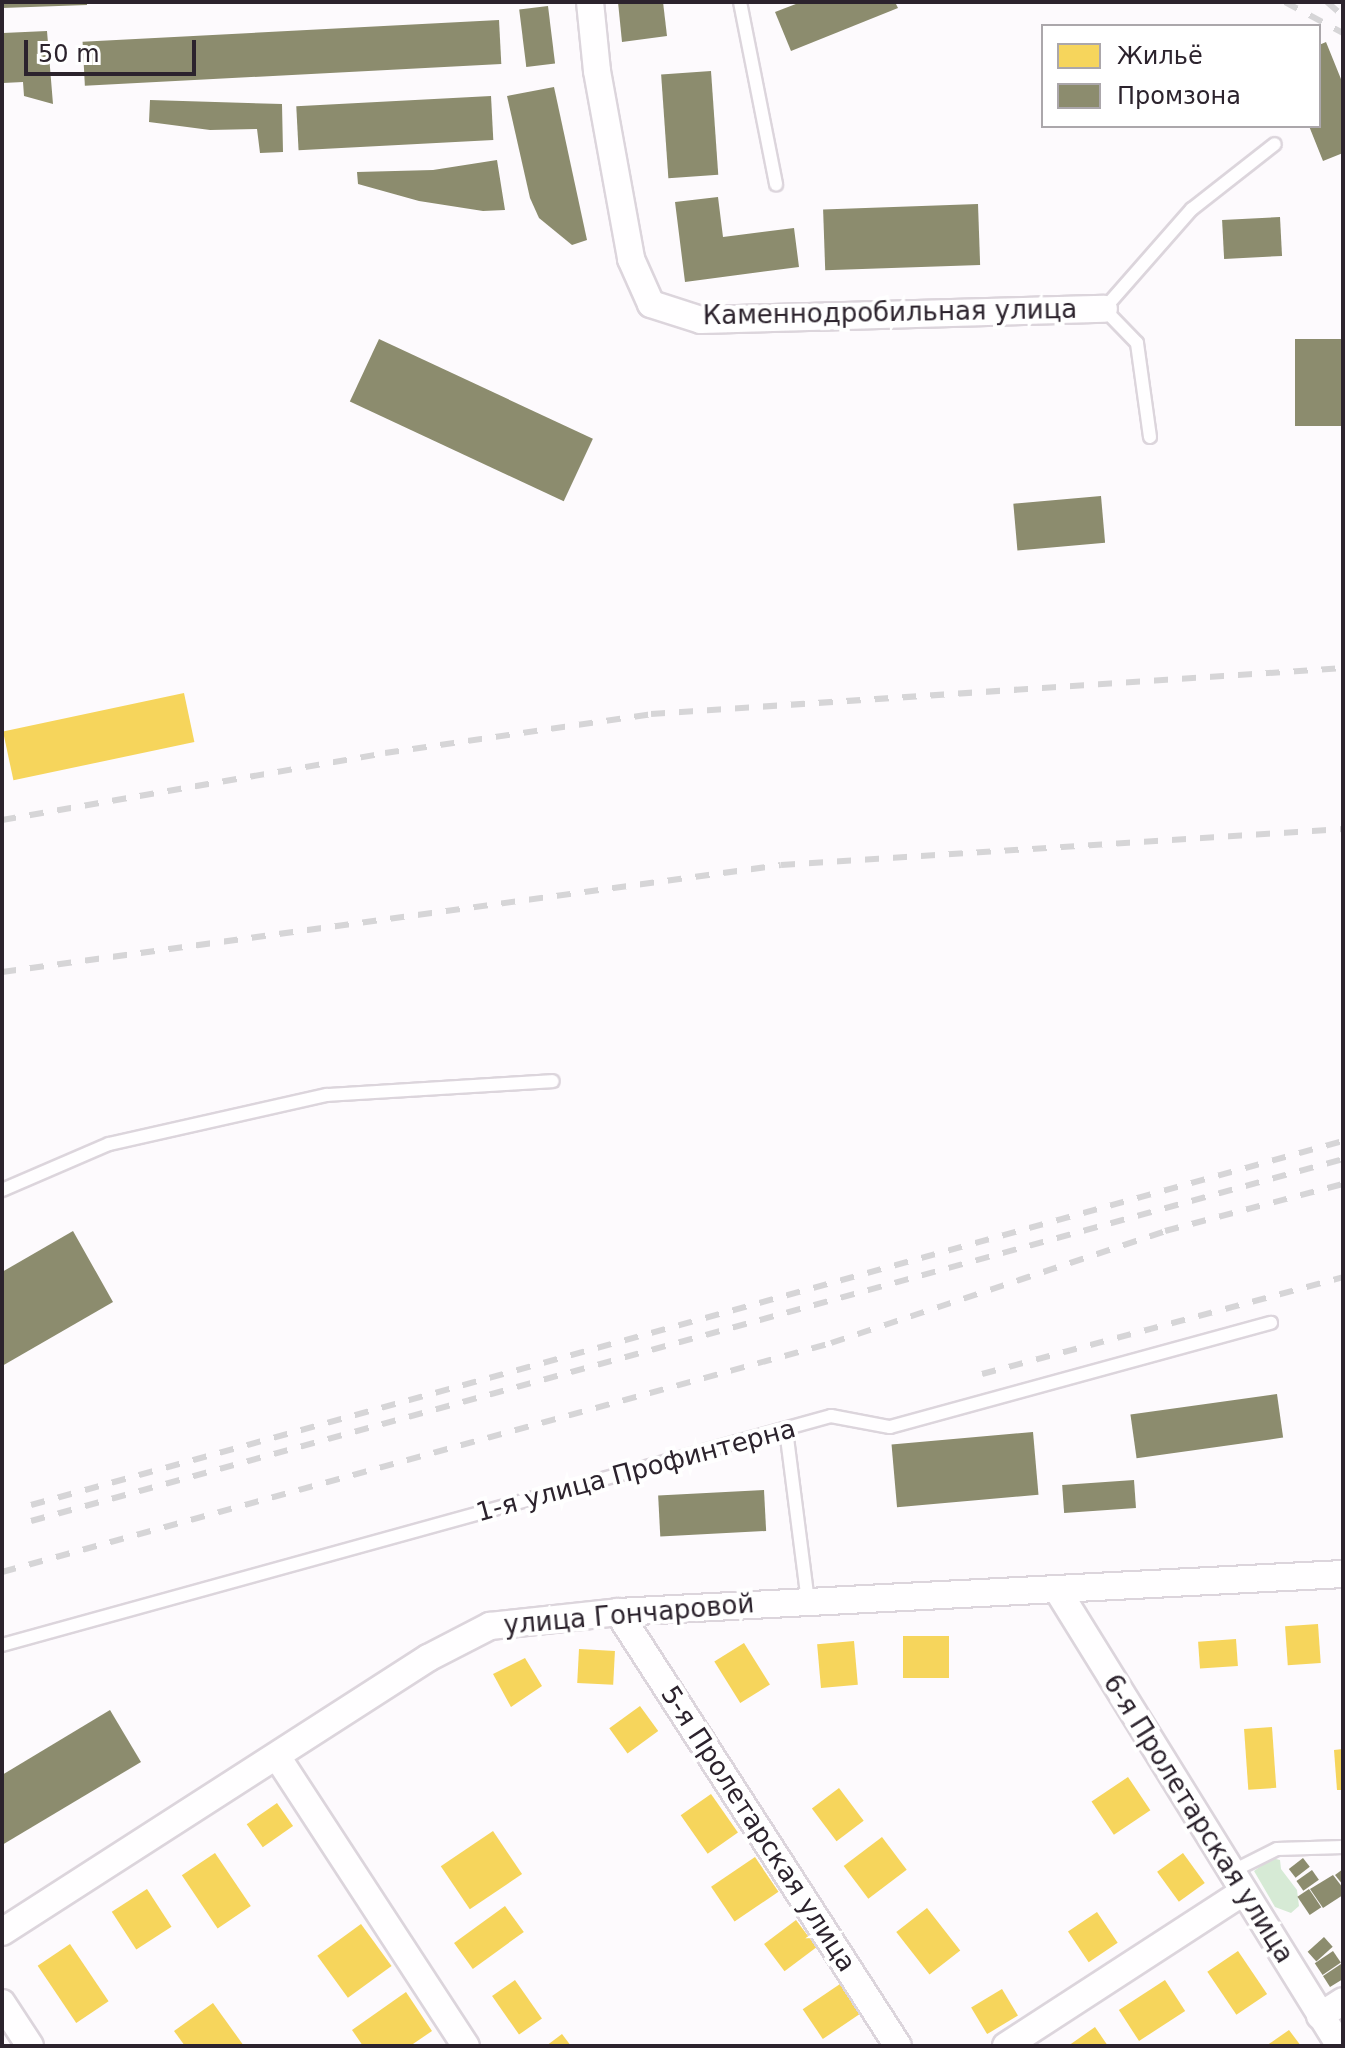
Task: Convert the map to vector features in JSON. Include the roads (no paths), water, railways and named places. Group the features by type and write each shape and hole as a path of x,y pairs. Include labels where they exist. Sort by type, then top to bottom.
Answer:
{"street":[{"name":"Каменнодробильная улица","path":"590,2 597,71 631,259 651,304 701,320 1104,309"},
{"name":"улица Гончаровой","path":"2,1932 278,1758 428,1658 490,1626 618,1612 1343,1574"},
{"name":"6-я Пролетарская улица","path":"1058,1591 1340,2046"},
{"name":"5-я Пролетарская улица","path":"618,1612 898,2046"},
{"path":"278,1758 466,2046"},
{"path":"1006,2046 1237,1882"},
{"path":"1320,2016 1343,2001"},
{"path":"2,2003 30,2046"}],"lane":[{"path":"740,2 776,184"},
{"path":"1150,437 1137,343 1104,309 1192,209 1275,144"},
{"path":"2,1190 109,1144 327,1095 553,1081"},
{"name":"1-я улица Профинтерна","path":"2,1645 831,1416 890,1427 1271,1323"},
{"path":"786,1430 808,1602"},
{"path":"1237,1882 1277,1849 1343,1847"}],"railway":[{"path":"1285,2 1343,33"},
{"path":"1327,2 1343,16"},
{"path":"2,820 385,753 651,714 1343,668"},
{"path":"2,972 781,865 1343,829"},
{"path":"31,1505 1343,1141"},
{"path":"31,1521 1343,1159"},
{"path":"2,1572 831,1343 1165,1231 1343,1184"},
{"path":"982,1374 1343,1277"}]}
